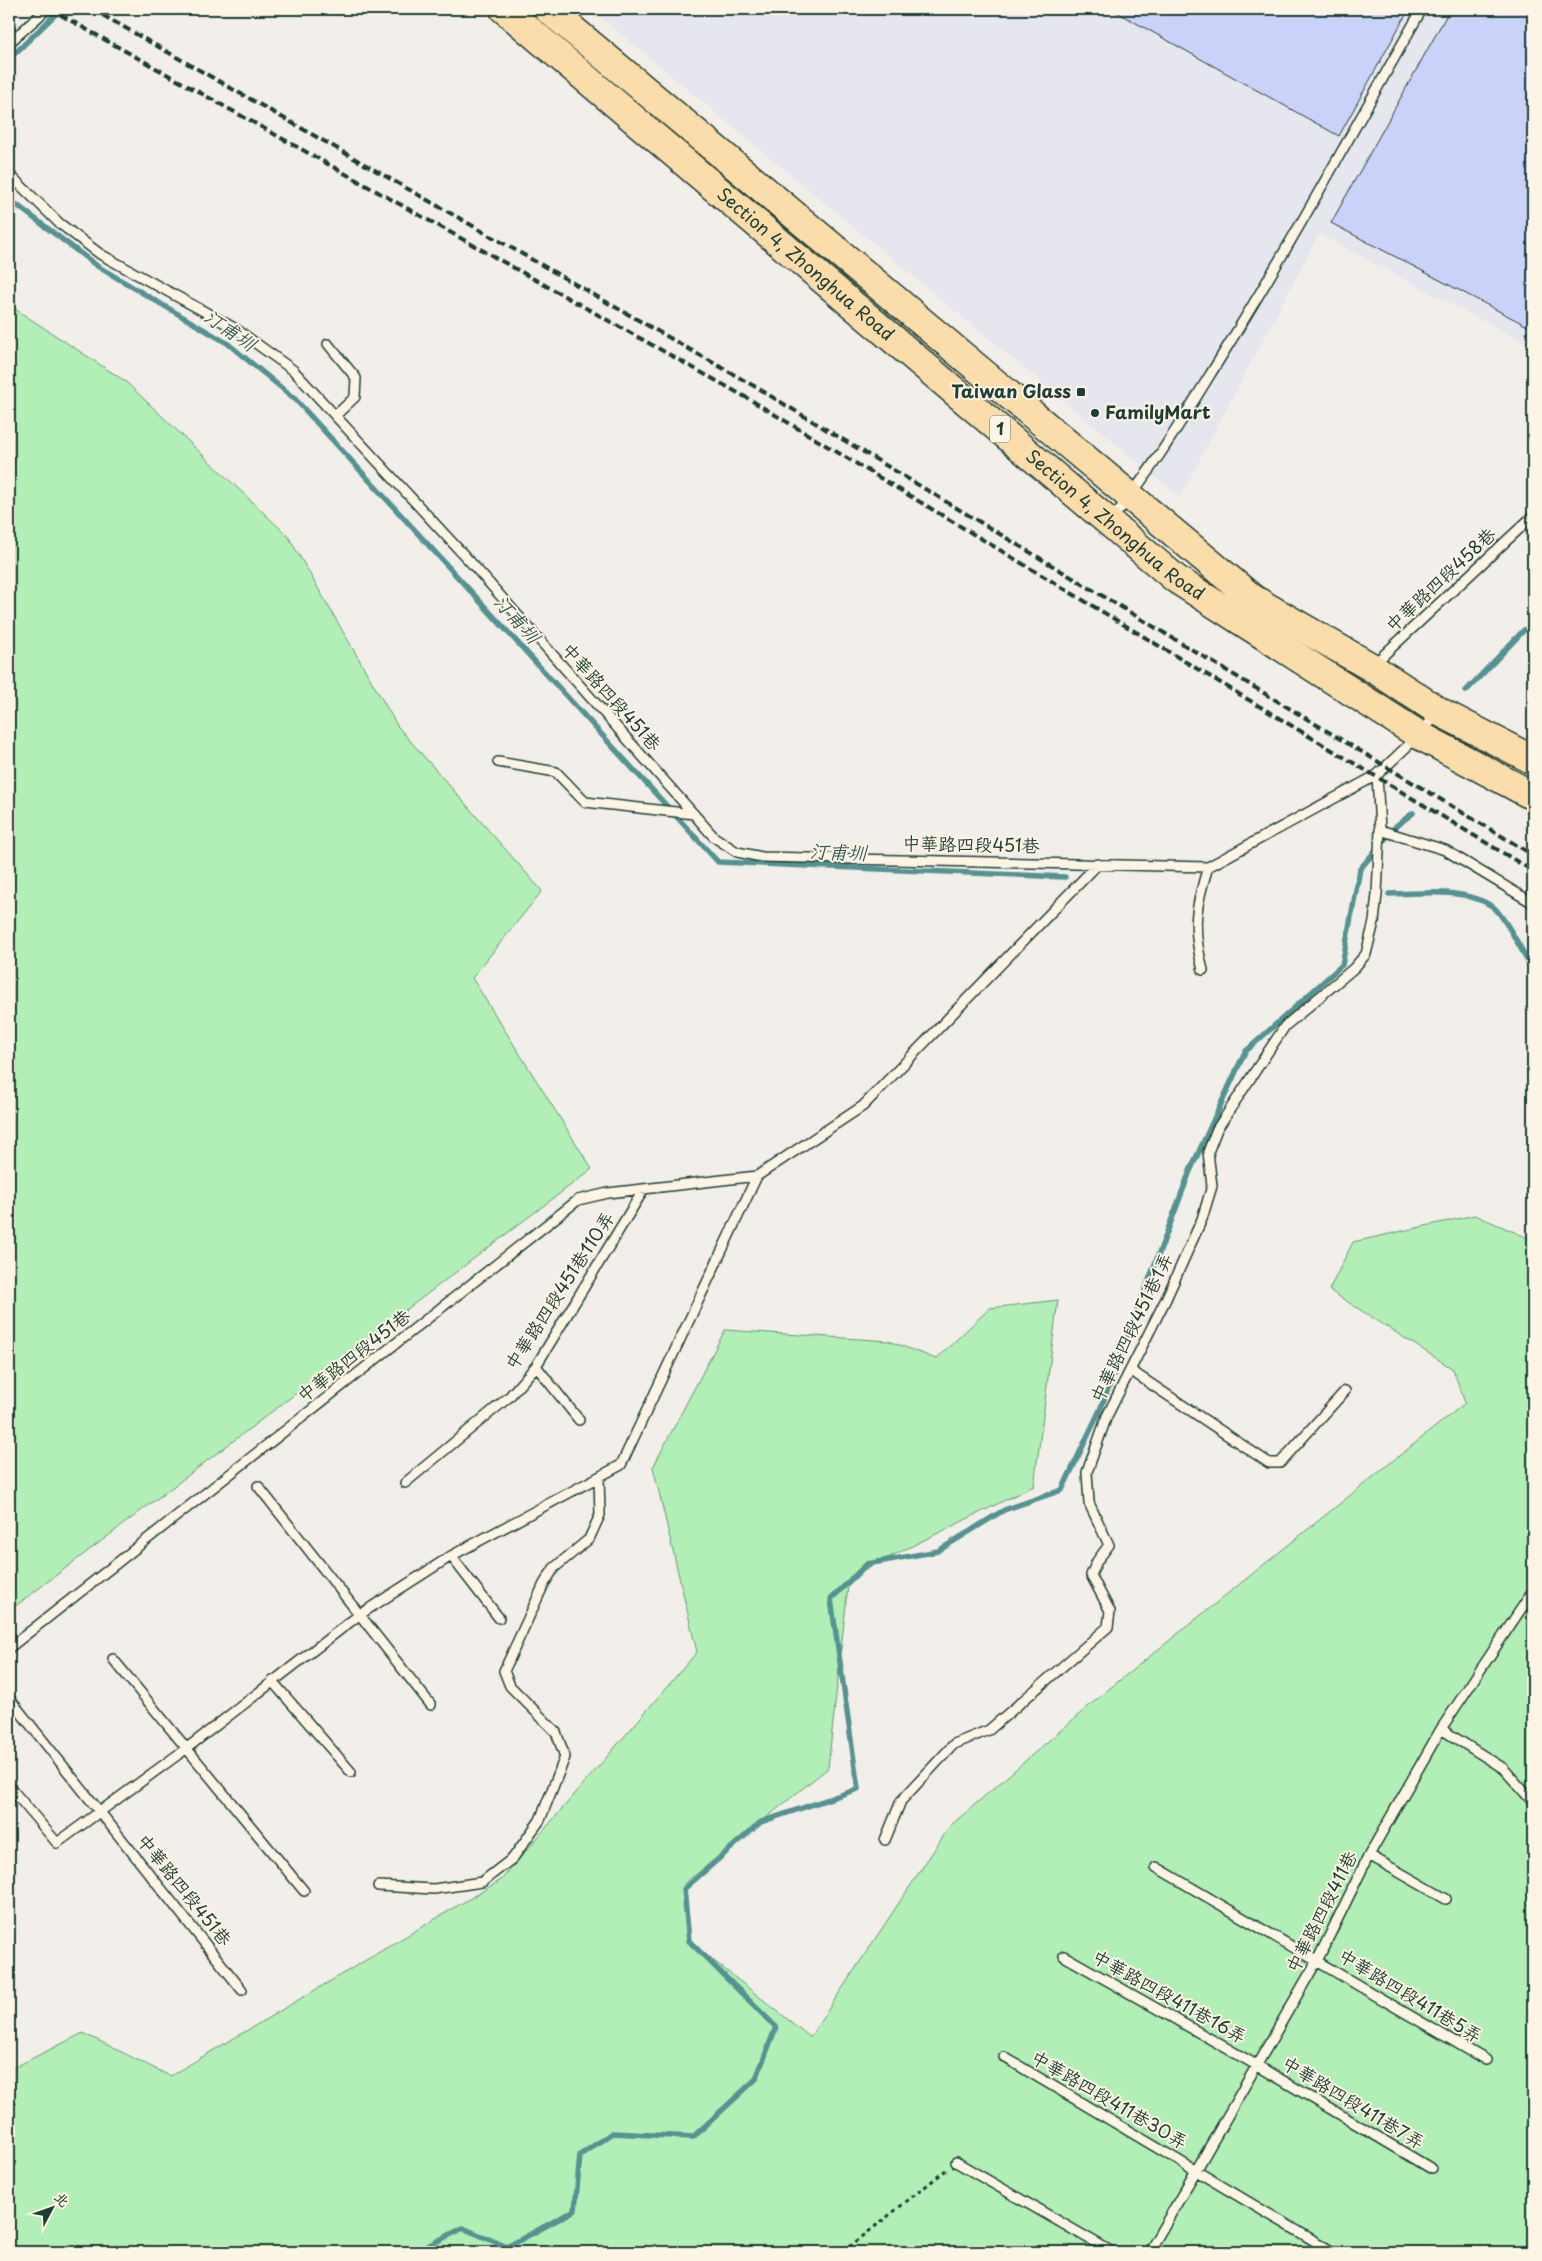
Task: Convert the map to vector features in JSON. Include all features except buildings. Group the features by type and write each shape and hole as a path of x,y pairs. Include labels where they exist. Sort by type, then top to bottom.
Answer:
{"main road":[{"name":"Section 4, Zhonghua Road","path":"504,9 1176,579 1419,735 1533,796"},
{"name":"Section 4, Zhonghua Road","path":"548,9 1253,599 1371,667 1440,712 1533,760"}],"lane":[{"path":"9,43 47,9"},
{"path":"1109,522 1130,497 1197,396 1272,275 1422,9"},
{"name":"中華路四段451巷","path":"9,174 59,223 100,254 236,329 293,370 474,566 714,838 737,852 762,857 1208,867"},
{"path":"328,344 356,378 355,397 336,415"},
{"name":"中華路四段458巷","path":"1371,667 1533,516"},
{"path":"1203,970 1196,944 1196,904 1208,867 1377,775 1440,712"},
{"path":"498,762 556,772 585,802 694,814"},
{"name":"中華路四段451巷1弄","path":"885,1840 901,1801 954,1744 989,1730 1108,1627 1110,1610 1091,1574 1109,1544 1090,1503 1088,1472 1107,1416 1166,1299 1202,1219 1212,1186 1208,1152 1217,1129 1285,1026 1354,968 1366,954 1374,922 1379,858 1380,830 1377,775"},
{"path":"1380,830 1413,838 1445,850 1533,903"},
{"name":"中華路四段451巷","path":"9,1648 578,1200 608,1193 644,1188 757,1176 863,1106 1098,864"},
{"path":"9,1786 57,1843 187,1748 359,1615 451,1556 621,1465 757,1176"},
{"name":"中華路四段451巷110弄","path":"405,1483 509,1397 536,1366 644,1188"},
{"path":"536,1366 579,1420"},
{"path":"1130,1370 1269,1463 1280,1463 1345,1391"},
{"path":"378,1886 434,1889 482,1882 513,1858 540,1820 565,1756 556,1732 510,1686 504,1671 544,1584 554,1568 589,1539 600,1515 599,1477"},
{"path":"258,1486 431,1705"},
{"path":"451,1556 499,1618"},
{"name":"中華路四段411巷","path":"1149,2252 1318,1959 1369,1855 1440,1729 1533,1591"},
{"path":"113,1659 304,1891"},
{"path":"272,1681 350,1772"},
{"name":"中華路四段451巷","path":"9,1698 242,1990"},
{"path":"1440,1729 1504,1768 1533,1802"},
{"path":"1369,1855 1446,1899"},
{"name":"中華路四段411巷5弄","path":"1156,1867 1318,1959 1486,2060"},
{"name":"中華路四段411巷16弄","path":"1064,1956 1258,2066"},
{"name":"中華路四段411巷30弄","path":"1004,2058 1334,2252"},
{"name":"中華路四段411巷7弄","path":"1258,2066 1432,2169"},
{"path":"956,2162 1112,2252"}],"path":[{"path":"843,2252 956,2162"}],"shaded area":[{"path":"597,9 1533,9 1533,347 1319,234 1180,497 593,11"}],"green space":[{"path":"9,305 125,381 288,536 398,727 542,891 472,978 592,1169 9,1611"},
{"path":"1475,1215 1533,1240 1533,2252 9,2252 9,2070 83,2033 170,2076 501,1880 697,1652 653,1467 725,1330 889,1341 936,1359 990,1308 1058,1300 1034,1486 849,1577 828,1768 684,1884 689,1941 810,2037 950,1826 1104,1693 1465,1403 1453,1369 1329,1290 1353,1242"}],"waterway":[{"path":"9,59 61,9"},
{"name":"汀甫圳","path":"9,199 97,266 227,343 295,399 718,862 1065,877"},
{"path":"1466,691 1524,630 1533,627"},
{"path":"416,2252 463,2228 507,2247 575,2210 580,2155 612,2133 693,2137 756,2079 776,2027 689,1941 684,1889 761,1822 858,1789 831,1599 867,1564 938,1551 1004,1510 1062,1490 1100,1410 1190,1171 1245,1052 1342,965 1360,869 1396,826 1413,813"},
{"name":"汀甫圳","path":"1389,894 1455,894 1468,896 1492,906 1508,926 1533,972"}],"railway":[{"path":"50,9 749,399 1533,871"},
{"path":"92,9 754,386 1533,855"}],"place":[{"name":"Taiwan Glass","path":"1081,392"},
{"name":"FamilyMart","path":"1095,413"}]}
